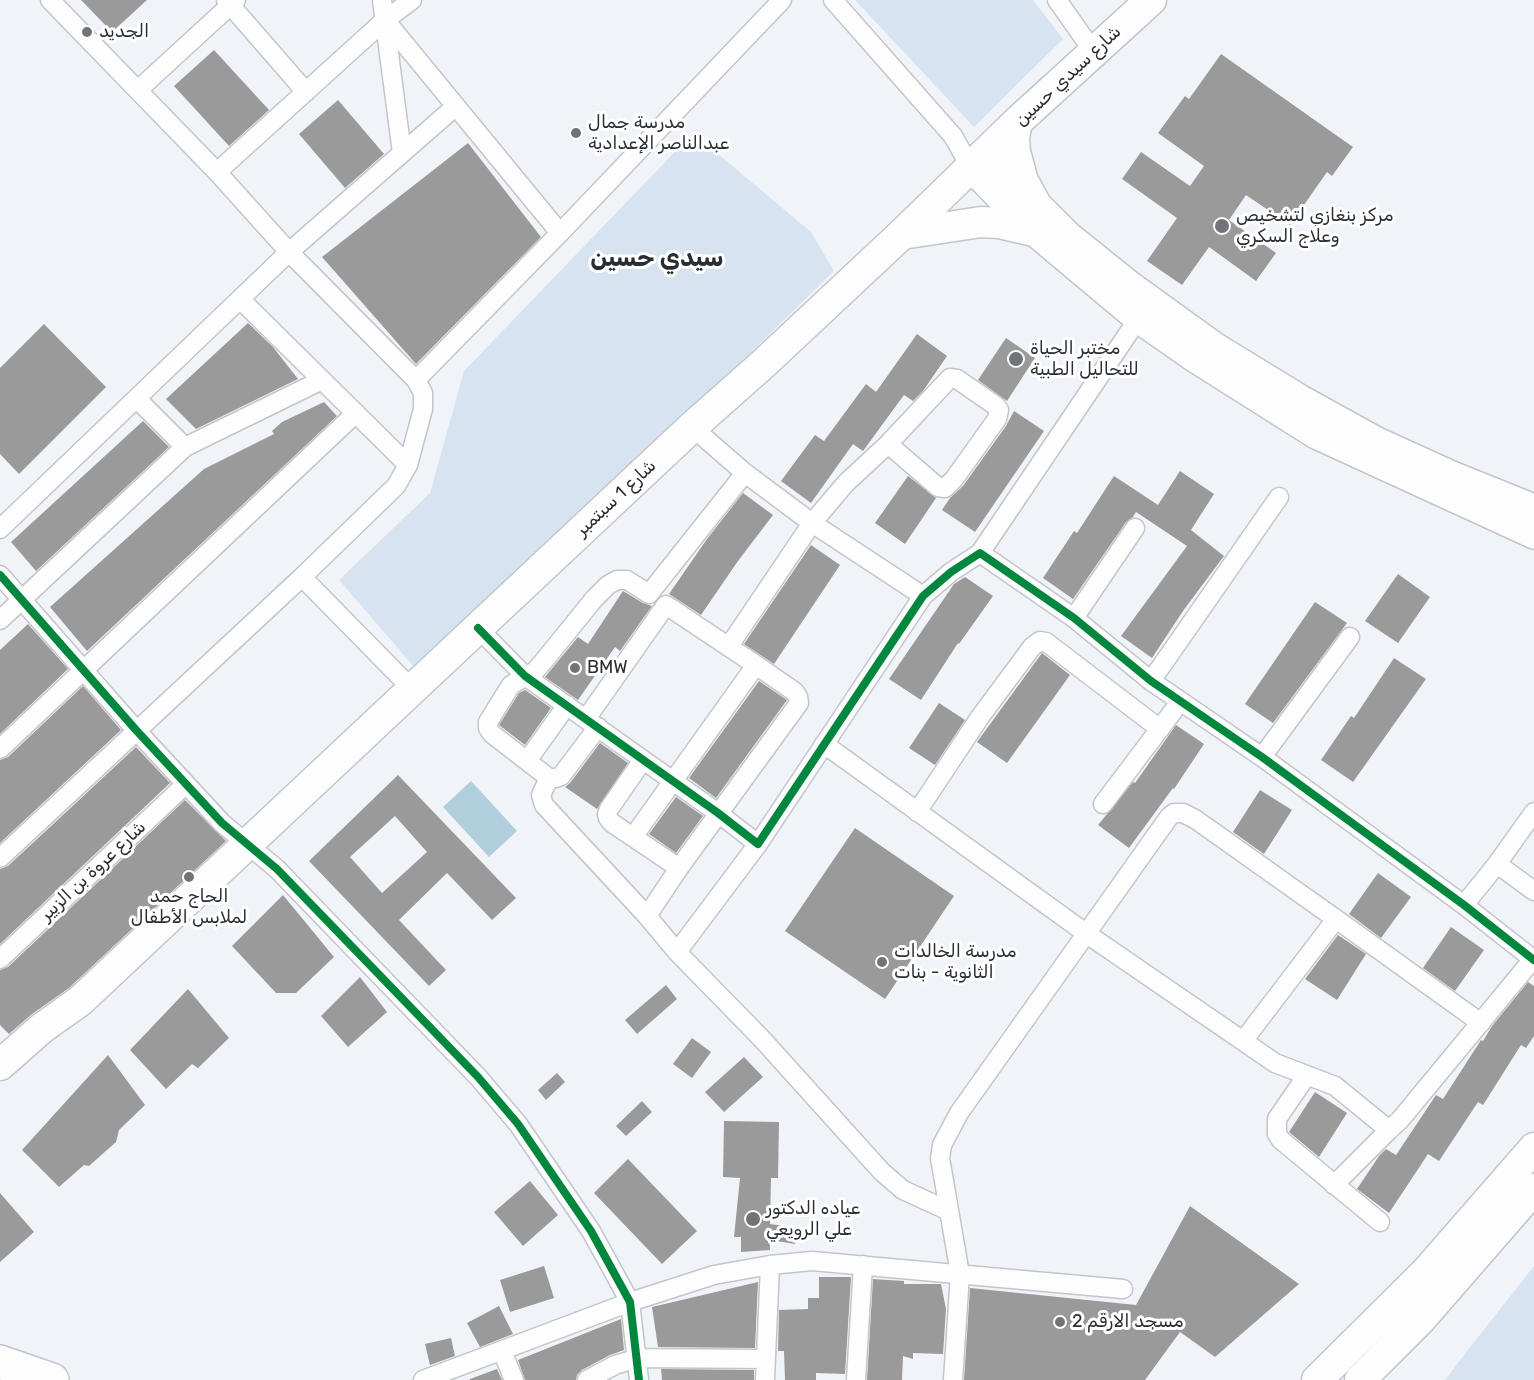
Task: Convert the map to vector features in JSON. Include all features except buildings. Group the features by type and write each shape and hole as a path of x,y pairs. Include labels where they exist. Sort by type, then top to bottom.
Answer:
{"highway":[{"path":"0,1362 52,1380"}],"main road":[{"name":"شارع سيدي حسين","path":"978,160 1093,51 1151,0"},
{"path":"1017,123 1015,152 1034,217"},
{"path":"978,160 1138,319 1191,356 1316,435 1534,535"},
{"name":"شارع 1 سبتمبر","path":"80,1001 692,427 902,234 978,160"},
{"path":"902,234 981,222 999,223 1034,217 1070,236 1130,285 1213,345 1301,399 1377,441 1452,475 1534,508"},
{"path":"4,1055 80,1001"},
{"path":"0,1088 55,1034 80,1001"},
{"path":"1317,1380 1425,1273 1534,1148"},
{"path":"1360,1380 1421,1319 1534,1189"}],"street":[{"path":"0,858 302,577 396,486 408,465 423,410 423,393 416,380 289,252 217,172 50,0"},
{"path":"382,0 402,153"},
{"path":"217,172 385,20 412,0"},
{"path":"416,380 782,0"},
{"path":"834,0 953,136 978,160"},
{"path":"1057,0 1093,51"},
{"path":"138,90 231,2 306,92"},
{"path":"385,20 560,233"},
{"path":"0,529 289,252 456,106"},
{"path":"241,300 408,465"},
{"path":"677,952 758,844 923,597 951,572 980,553 1138,319"},
{"path":"729,646 812,523 846,483 888,444 950,378 957,379 999,410 997,419 945,488 938,487 888,444"},
{"path":"0,620 185,447 322,380"},
{"path":"136,399 185,447"},
{"path":"0,749 356,413"},
{"path":"692,427 745,473 812,523 923,597"},
{"path":"649,594 745,473"},
{"path":"1151,681 1279,497"},
{"path":"1074,618 1135,528"},
{"path":"980,553 1074,618 1151,681 1262,757 1464,905 1534,960 1389,1130 1334,1185"},
{"path":"0,575 136,730 222,823 286,877 478,1077 511,1116 591,1231 630,1302 639,1380"},
{"path":"302,577 412,689"},
{"path":"647,916 718,813 799,703 795,692 729,646 666,605 649,594 627,580 617,580 608,585 594,599 535,671 512,685 488,722 488,728 492,734 549,778 561,776 666,605"},
{"path":"478,627 525,676 758,844"},
{"path":"1262,757 1350,637"},
{"path":"917,812 980,717 1032,647 1040,641 1046,642 1160,729"},
{"path":"633,837 756,665"},
{"path":"1103,804 1180,702"},
{"path":"527,761 567,705"},
{"path":"824,744 1087,934 1275,1063 1335,1086 1389,1130"},
{"path":"643,760 607,814 612,822 679,868"},
{"path":"549,778 541,795 544,805 647,916 677,952 762,1039 882,1172 903,1190 949,1211"},
{"name":"شارع عروة بن الزبير","path":"0,958 186,784"},
{"path":"1464,905 1534,812"},
{"path":"953,1380 960,1274 940,1158 948,1130 1174,813 1183,813 1195,819 1481,1023"},
{"path":"1497,864 1534,891"},
{"path":"1243,1041 1336,919"},
{"path":"1307,1075 1277,1119 1277,1134 1281,1140 1380,1222"},
{"path":"423,1380 630,1302 714,1275 770,1265 812,1261 1123,1289"},
{"path":"765,1380 770,1265"},
{"path":"856,1380 863,1266"},
{"path":"502,1351 514,1380"},
{"path":"587,1380 615,1365 638,1358 765,1359"}],"shaded area":[{"path":"855,0 1033,0 1063,39 974,127"},
{"path":"693,133 811,232 834,271 421,675 339,580 430,493 464,371"},
{"path":"471,781 517,831 489,857 443,807"},
{"path":"1534,1266 1534,1380 1445,1380 1471,1346"}],"cycle path":[{"path":"478,628 525,676 758,844 923,596 951,572 980,553 1074,618 1151,681 1262,757 1464,905 1534,960"},
{"path":"0,575 136,730 222,823 277,869 478,1077 518,1124 591,1231 630,1302 639,1380"}],"place":[{"name":"الجديد","path":"87,32"},
{"name":"مدرسة جمال عبدالناصر الإعدادية","path":"576,133"},
{"name":"مركز بنغازي لتشخيص وعلاج السكري","path":"1222,226"},
{"name":"مختبر الحياة للتحاليل الطبية","path":"1016,359"},
{"name":"BMW","path":"575,668"},
{"name":"الحاج حمد لملابس الأطفال","path":"189,877"},
{"name":"مدرسة الخالدات الثانوية - بنات","path":"882,962"},
{"name":"عياده الدكتور علي الرويعي","path":"753,1219"},
{"name":"مسجد الارقم 2","path":"1060,1322"}],"district":[{"name":"سيدي حسين","path":"657,259"}]}
